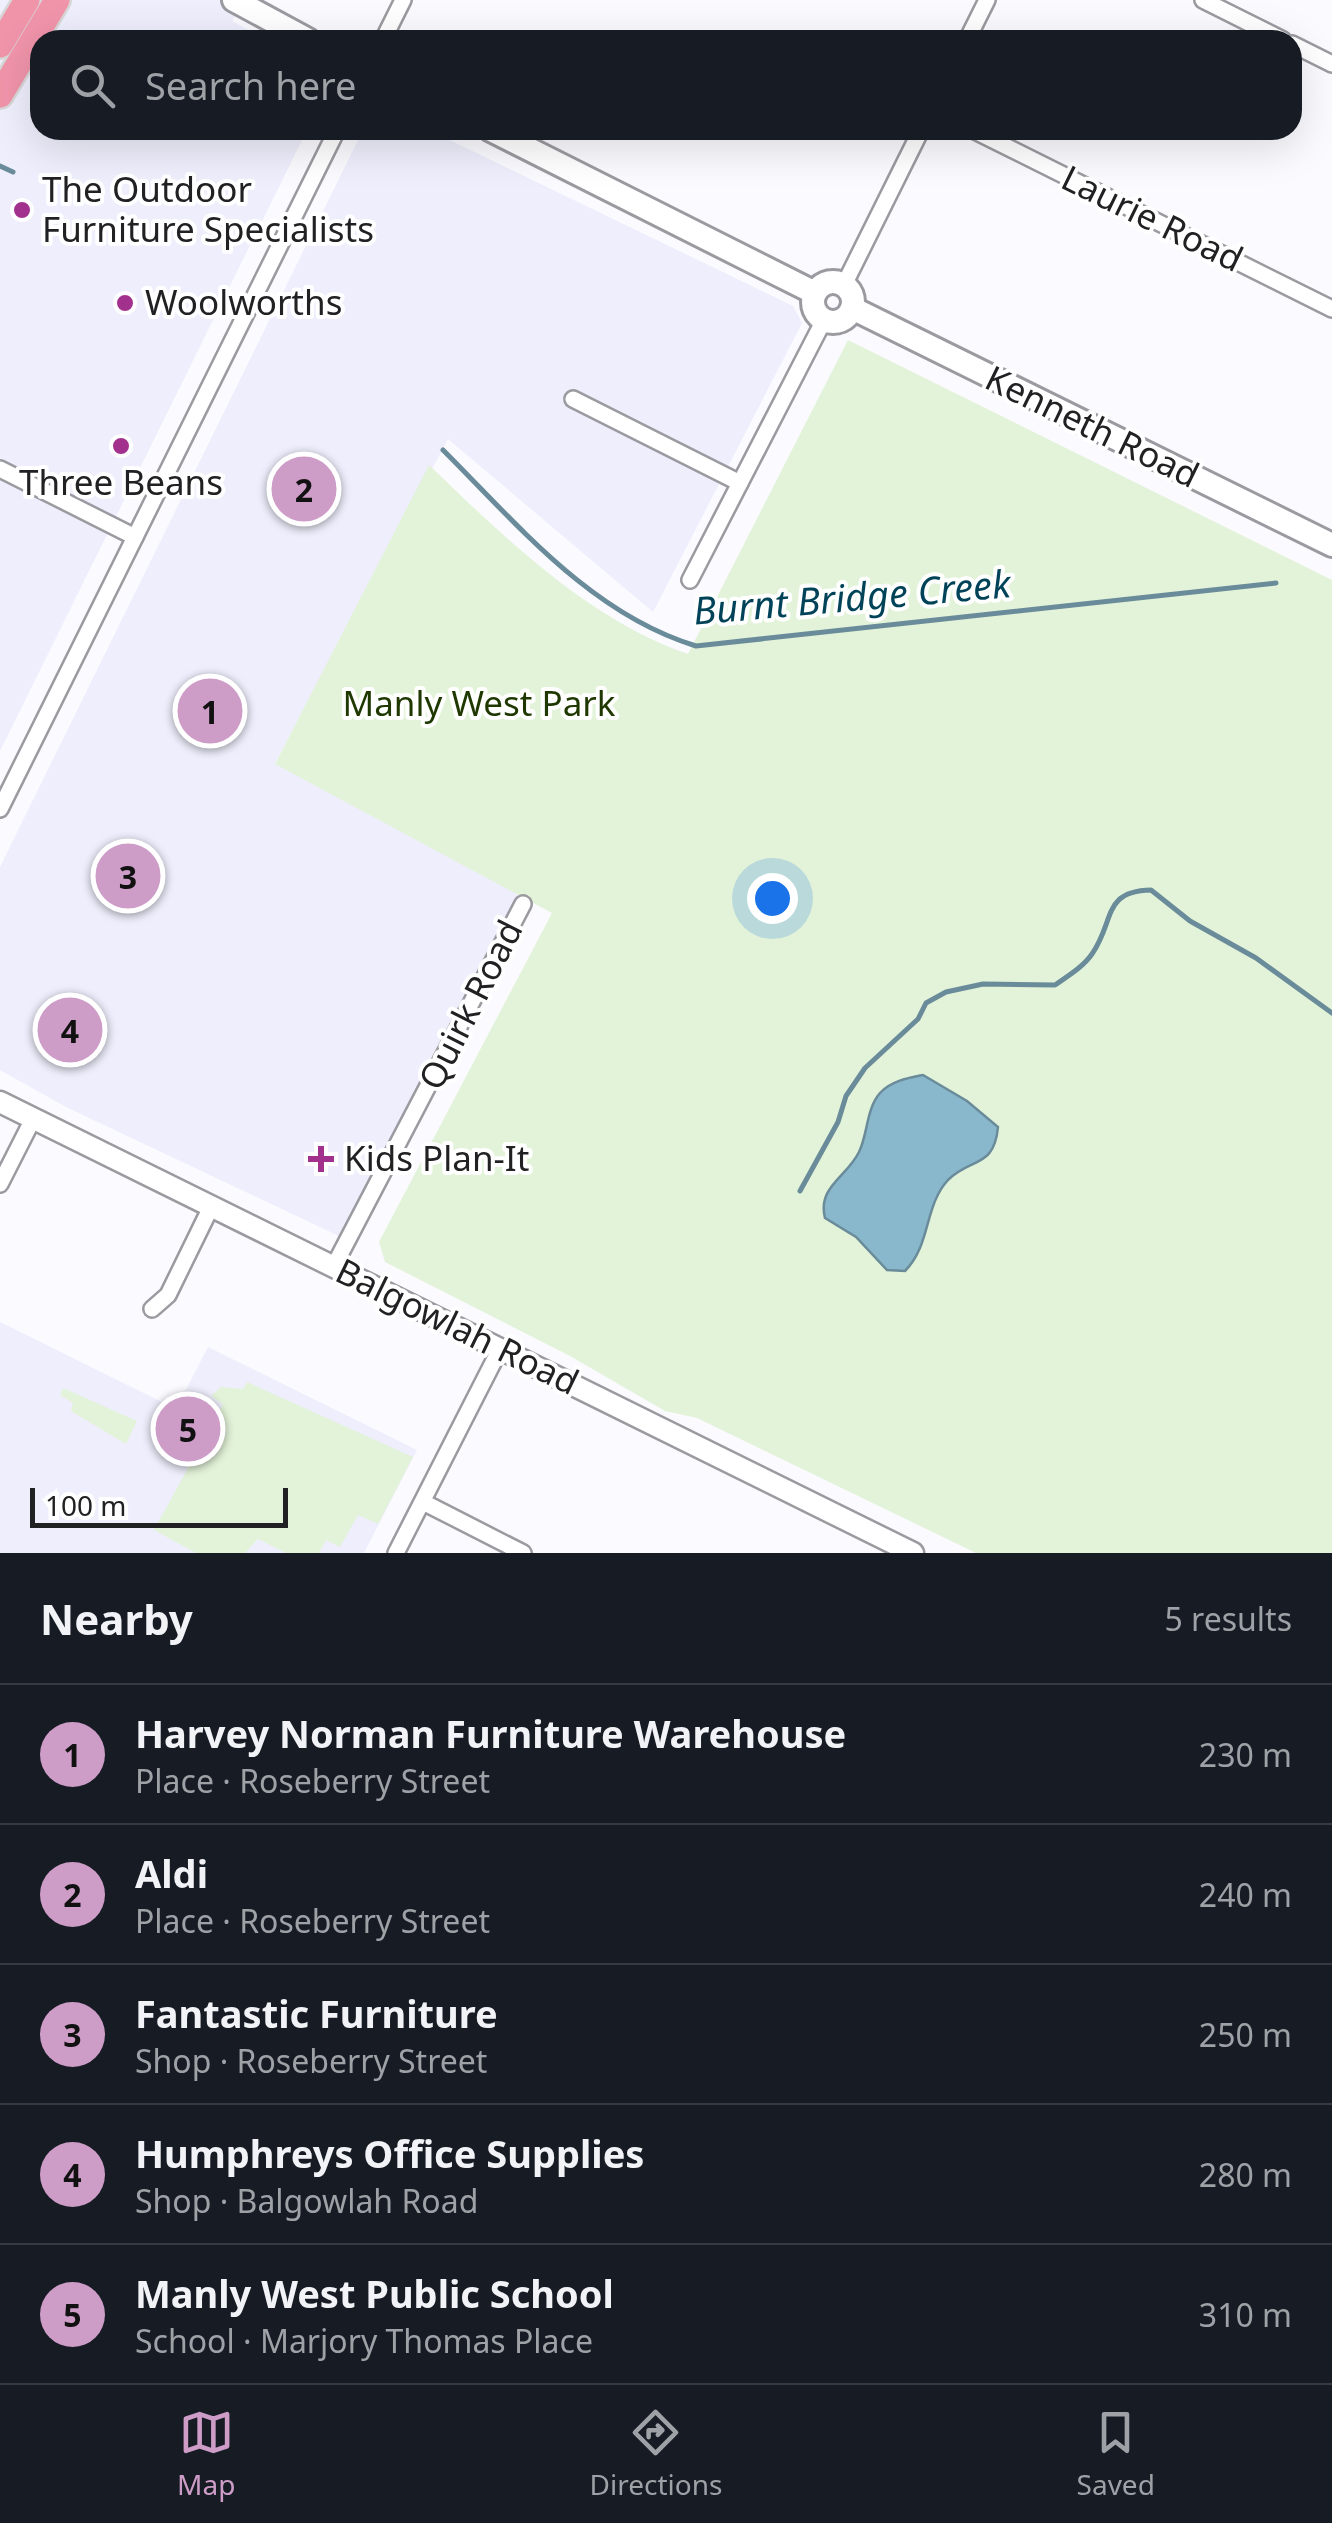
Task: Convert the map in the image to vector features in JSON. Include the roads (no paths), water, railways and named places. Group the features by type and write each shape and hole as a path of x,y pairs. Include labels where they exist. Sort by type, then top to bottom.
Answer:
{"highway":[{"path":"0,45 27,0"},
{"path":"39,30 57,0"},
{"path":"0,95 30,45"}],"main road":[{"path":"234,0 290,30"},
{"path":"511,140 816,293"},
{"path":"830,282 844,285 853,297 852,308 842,321 824,320 815,310 816,293 830,282"},
{"name":"Kenneth Road","path":"852,308 1332,545"}],"street":[{"path":"388,30 403,0"},
{"path":"972,30 987,0"},
{"path":"1203,0 1263,30"},
{"path":"1302,49 1332,64"},
{"path":"0,808 332,140"},
{"path":"844,285 916,140"},
{"name":"Laurie Road","path":"993,140 1332,309"},
{"path":"690,580 824,320"},
{"path":"573,399 740,484"},
{"path":"0,469 135,537"},
{"name":"Quirk Road","path":"334,1266 523,904"},
{"name":"Balgowlah Road","path":"0,1102 913,1553"},
{"path":"0,1184 34,1118"},
{"path":"152,1309 168,1296 211,1207"},
{"path":"396,1553 500,1349"},
{"path":"423,1502 523,1553"}],"water":[{"path":"923,1075 967,1101 998,1127 996,1140 986,1156 957,1173 940,1190 919,1249 905,1271 887,1270 856,1237 825,1218 825,1198 859,1152 872,1106 880,1093 894,1083"}],"waterway":[{"name":"Burnt Bridge Creek","path":"0,166 13,172"},
{"name":"Burnt Bridge Creek","path":"443,450 528,537 590,590 658,631 696,646 1276,583"},
{"path":"800,1191 838,1122 846,1096 865,1068 918,1019 926,1003 946,992 983,984 1055,985 1088,959 1117,902 1135,892 1151,890 1190,921 1256,958 1332,1013"}],"place":[{"name":"The Outdoor Furniture Specialists","path":"22,210"},
{"name":"Woolworths","path":"125,303"},
{"name":"Three Beans","path":"121,446"},
{"name":"Aldi","path":"304,489"},
{"name":"Harvey Norman Furniture Warehouse","path":"210,711"},
{"name":"Fantastic Furniture","path":"128,876"},
{"name":"Humphreys Office Supplies","path":"70,1030"},
{"name":"Kids Plan-It","path":"321,1159"},
{"name":"Manly West Public School","path":"188,1429"}],"park label":[{"name":"Manly West Park","path":"479,704"}]}
